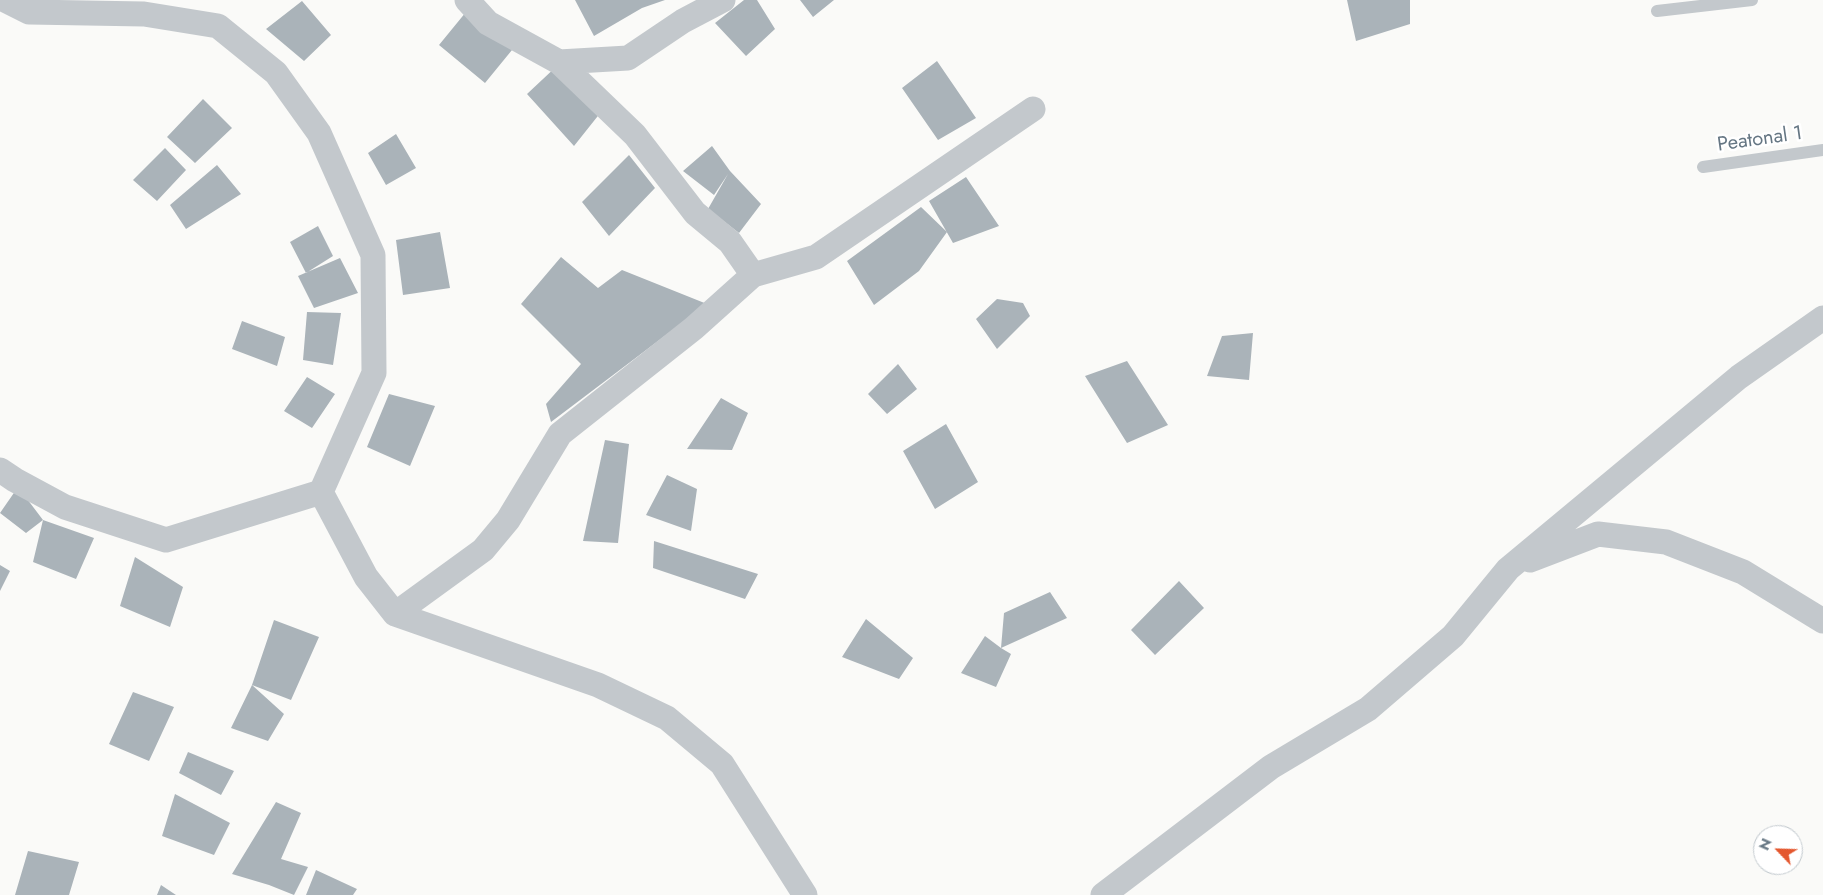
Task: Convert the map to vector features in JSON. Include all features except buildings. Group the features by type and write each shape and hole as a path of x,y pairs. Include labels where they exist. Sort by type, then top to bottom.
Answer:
{"street":[{"path":"0,470 65,506 166,540 321,492 374,373 373,255 319,133 276,73 218,26 144,14 29,12 4,0"},
{"path":"467,0 488,23 559,62 636,135 695,212 730,242 753,275"},
{"path":"559,62 628,58 684,22 723,0"},
{"path":"395,614 483,550 508,520 560,434 694,328 753,275 816,257 1033,109"},
{"path":"1102,895 1271,767 1368,709 1453,636 1508,569 1739,377 1823,318"},
{"path":"321,492 366,577 395,614 598,686 667,718 722,764 805,895"},
{"path":"1508,569 1598,534 1666,542 1743,572 1823,621"}],"lane":[{"path":"1658,11 1752,0"},
{"name":"Peatonal 1","path":"1703,167 1823,150"}]}
